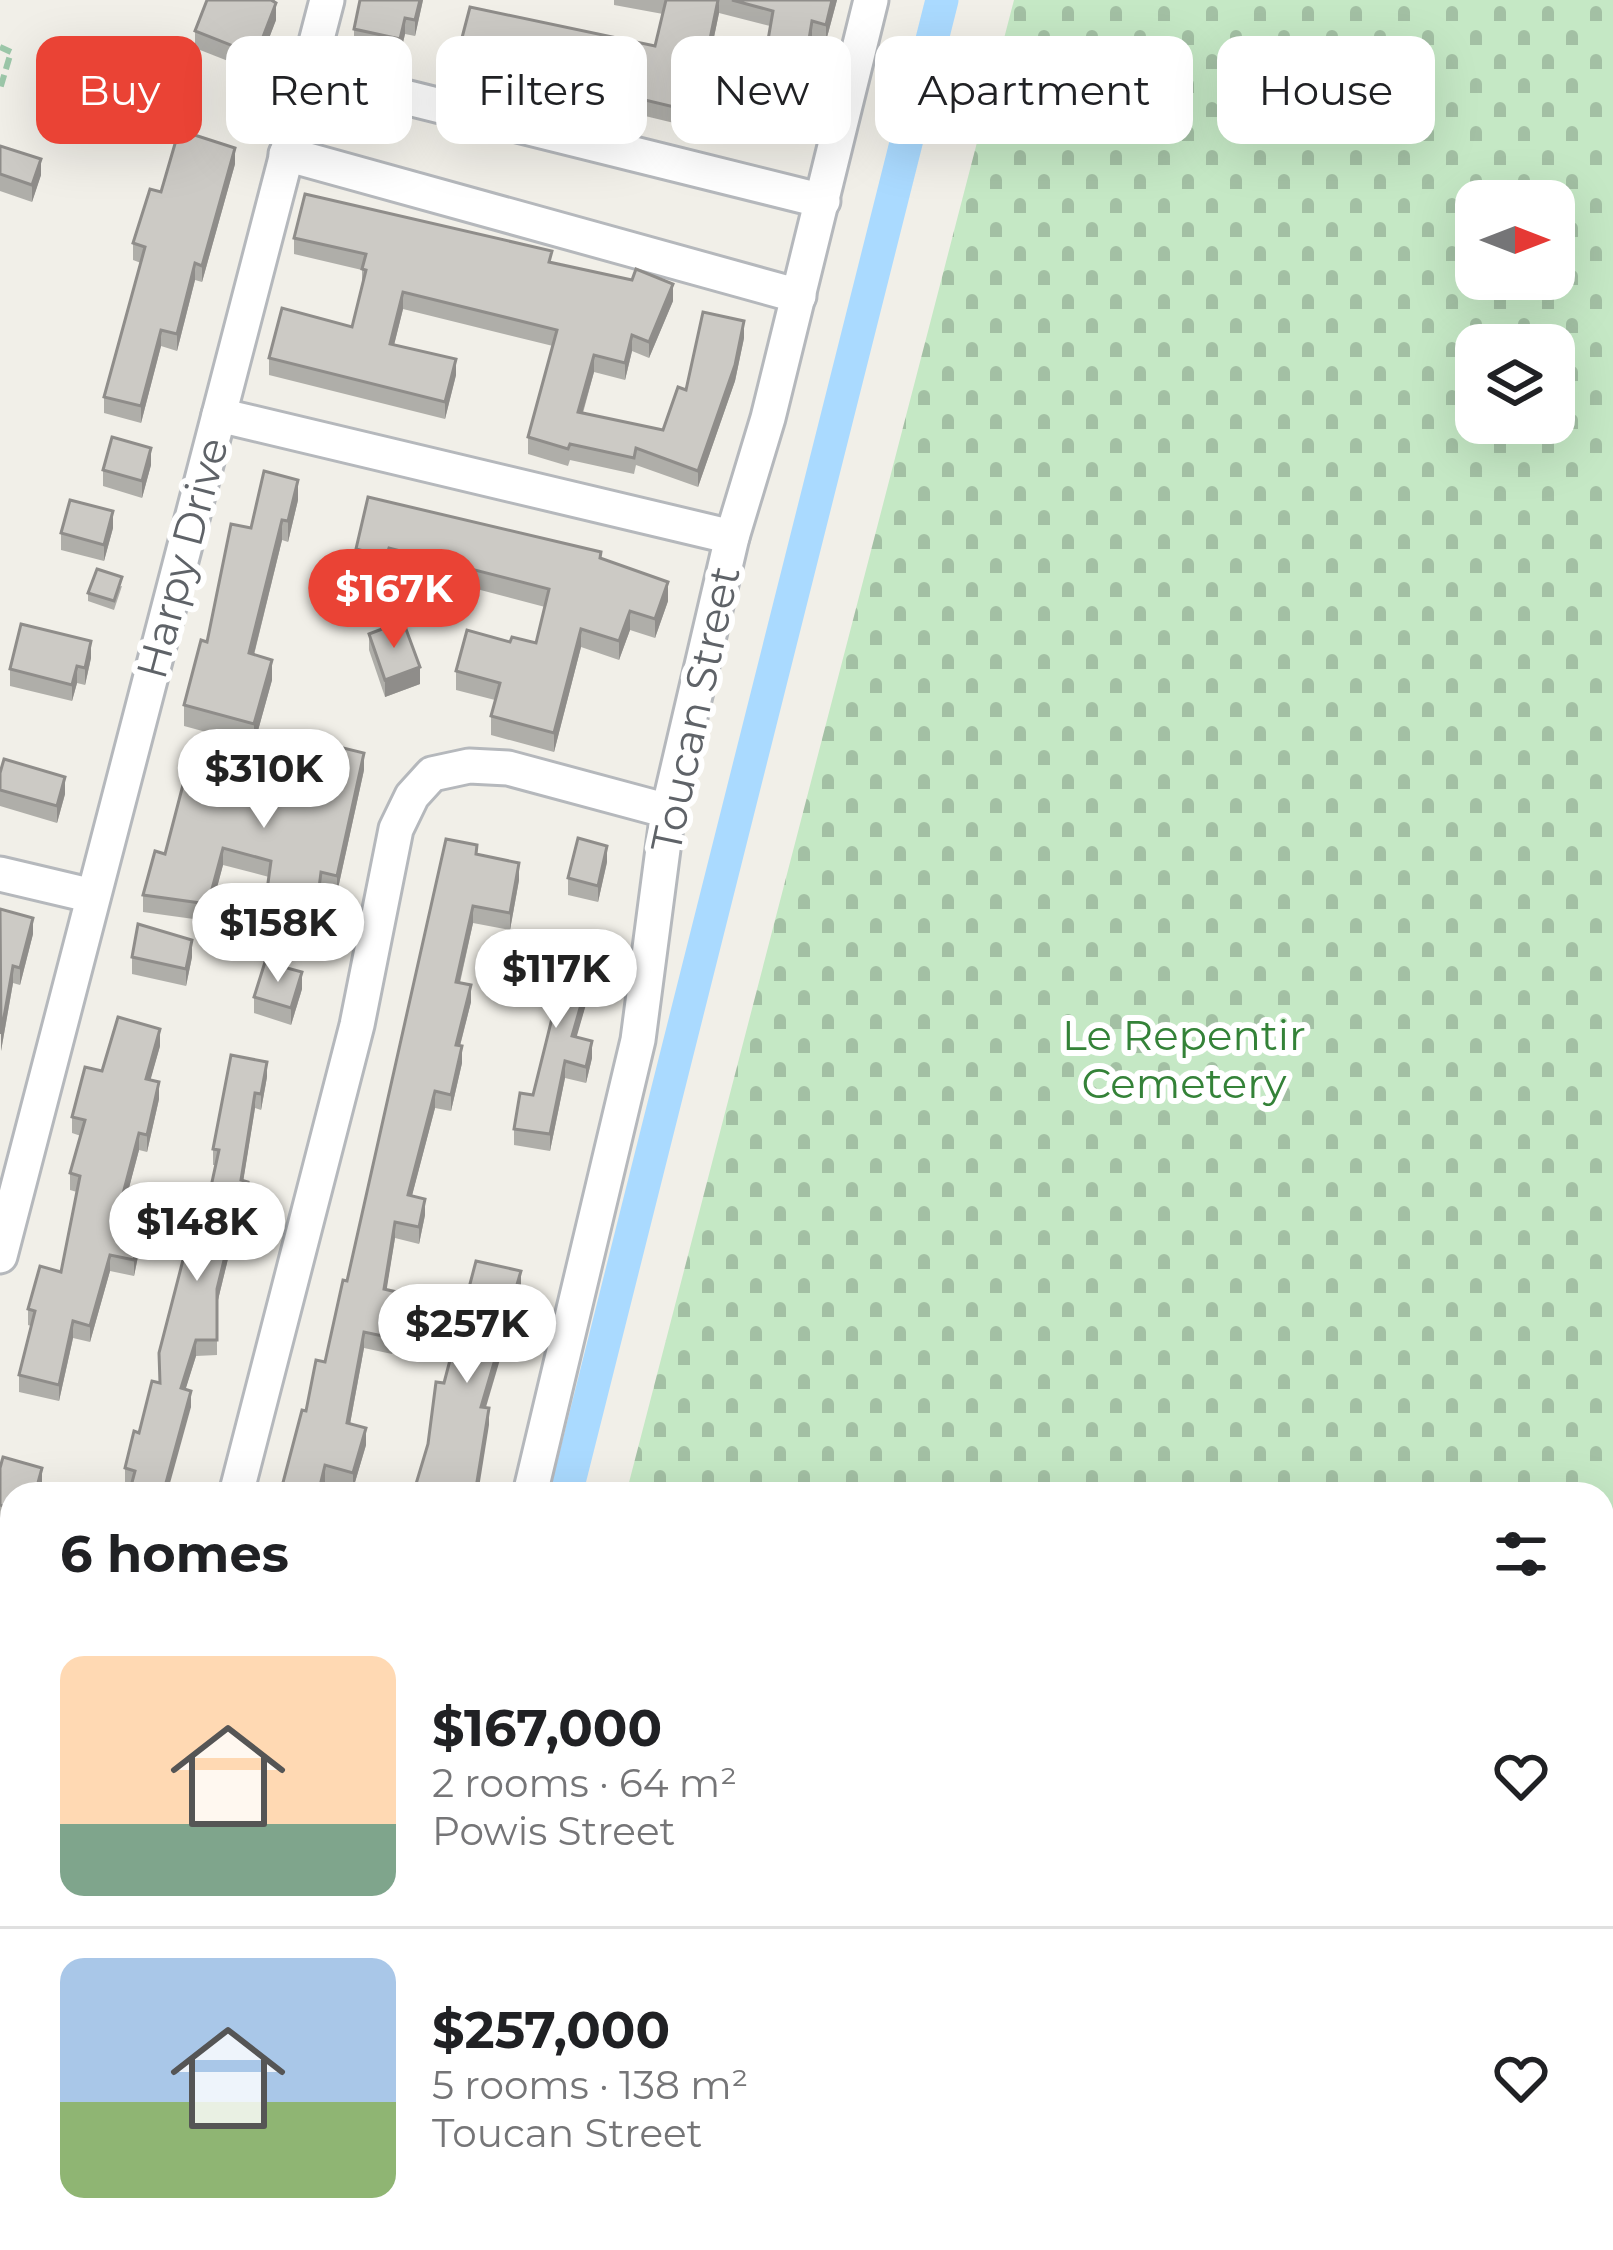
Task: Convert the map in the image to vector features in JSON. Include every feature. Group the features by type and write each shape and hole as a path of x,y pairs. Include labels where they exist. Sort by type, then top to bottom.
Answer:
{"street":[{"name":"Harpy Drive","path":"318,36 327,0"},
{"name":"Toucan Street","path":"533,1482 638,1040 668,811 732,537 799,296 871,0"},
{"path":"412,99 823,201"},
{"name":"Harpy Drive","path":"0,1256 289,144"},
{"path":"286,154 799,296"},
{"path":"219,415 732,537"},
{"path":"239,1482 357,1025 396,829 412,796 432,774 469,766 508,768 668,811"},
{"path":"0,874 94,896"}],"path":[{"path":"0,46 11,52 0,89"}],"green space":[{"name":"Le Repentir Cemetery","path":"1014,0 1613,0 1613,1482 629,1482 977,144 1193,144 1193,36 1005,36"}],"building":[{"path":"207,0 276,3 263,36 226,36 226,43 195,31"},
{"path":"360,0 420,0 415,20 405,18 401,36 354,29"},
{"path":"666,0 718,0 711,36 671,36 671,106 647,100 647,44 655,46"},
{"path":"732,0 832,0 826,25 812,21 810,36 769,36 773,11"},
{"path":"470,7 608,36 462,36"},
{"path":"202,137 235,148 202,266 195,263 177,334 161,330 141,406 104,397 145,247 133,243 150,189 161,192 175,144 202,144"},
{"path":"0,146 41,159 32,185 0,174"},
{"path":"305,194 552,251 549,262 632,280 636,269 673,284 649,342 632,335 625,363 594,355 578,412 663,430 678,387 686,390 703,312 744,321 735,365 698,471 636,448 634,458 570,444 568,449 528,437 557,330 403,292 390,344 456,359 445,402 269,358 282,308 352,327 366,270 362,269 366,254 294,238"},
{"path":"112,437 151,448 142,481 103,470"},
{"path":"264,471 298,480 288,521 282,520 249,653 272,660 254,724 184,705 201,640 207,642 231,524 251,528"},
{"path":"368,497 601,552 600,558 668,582 655,619 630,611 619,641 581,629 554,733 491,716 500,683 456,671 467,630 510,642 512,637 536,643 549,589 389,548 386,557 356,549"},
{"path":"70,500 113,511 104,545 61,533"},
{"path":"97,569 122,577 114,601 88,593"},
{"path":"403,621 420,667 385,680 369,634"},
{"path":"21,624 91,641 85,668 77,666 72,685 10,669"},
{"path":"294,736 364,753 337,876 321,872 315,920 264,912 271,861 223,848 208,904 143,895 155,851 165,854 185,777 279,801"},
{"path":"4,759 65,777 57,806 0,790"},
{"path":"578,838 607,846 598,886 568,878"},
{"path":"446,839 477,845 476,854 519,863 510,913 473,906 456,982 471,985 456,1045 462,1046 451,1095 435,1091 408,1195 425,1199 419,1227 395,1222 384,1289 401,1293 392,1338 364,1332 347,1423 366,1428 353,1473 325,1465 321,1482 283,1482 302,1410 306,1411 316,1360 325,1362 343,1280 347,1281"},
{"path":"0,909 33,918 20,968 13,966 1,1034"},
{"path":"138,924 192,940 186,969 132,957"},
{"path":"538,940 595,956 572,1036 592,1041 586,1067 565,1061 550,1134 514,1129 520,1093 533,1095 559,990 526,981"},
{"path":"265,962 302,972 291,1008 254,997"},
{"path":"118,1017 160,1029 146,1079 159,1082 147,1135 139,1133 120,1205 144,1210 134,1260 110,1255 90,1326 73,1321 59,1385 19,1375 35,1311 28,1309 40,1266 61,1272 80,1176 70,1173 85,1120 72,1117 85,1067 102,1071"},
{"path":"231,1055 267,1062 261,1094 255,1093 241,1180 248,1182 241,1216 235,1215 217,1289 217,1340 196,1340 181,1388 191,1391 166,1482 132,1482 135,1471 125,1468 152,1381 160,1383 159,1353 191,1229 201,1232 219,1150 213,1149"},
{"path":"476,1261 521,1271 481,1407 489,1408 477,1482 417,1482 428,1444 436,1382 444,1383"},
{"path":"3,1457 42,1468 38,1482 0,1482"}],"waterway":[{"path":"569,1482 942,0"}]}
